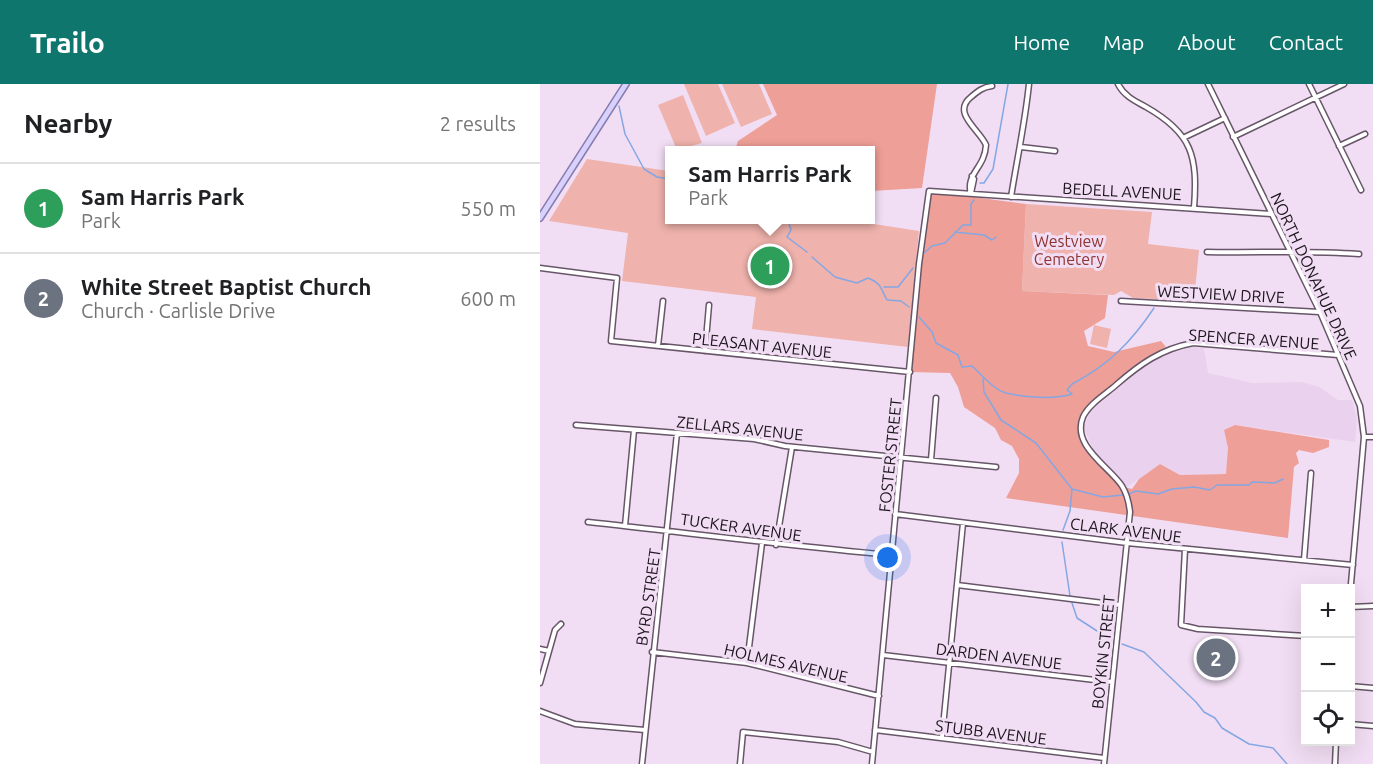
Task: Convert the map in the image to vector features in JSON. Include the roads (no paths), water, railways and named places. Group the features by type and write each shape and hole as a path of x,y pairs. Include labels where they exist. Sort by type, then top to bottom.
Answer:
{"main road":[{"path":"540,218 626,84"}],"street":[{"path":"1011,197 1016,158 1021,147 1029,84"},
{"path":"1118,84 1124,93 1167,120 1185,137 1194,174 1194,208"},
{"name":"NORTH DONAHUE DRIVE","path":"1208,84 1320,312 1362,412 1364,437 1351,584"},
{"path":"1309,84 1361,190"},
{"path":"1233,137 1344,84"},
{"path":"970,194 973,190 972,176 984,161 986,145 966,119 965,106 967,100 984,87 992,86"},
{"path":"1185,137 1225,118"},
{"path":"1339,146 1365,134"},
{"path":"1021,147 1055,151"},
{"name":"FOSTER STREET","path":"872,764 919,264 929,191 970,194"},
{"name":"BEDELL AVENUE","path":"970,194 1271,214"},
{"path":"1207,252 1290,252 1297,250 1359,254"},
{"name":"PLEASANT AVENUE","path":"540,268 617,278 610,341 910,372"},
{"path":"658,346 663,300"},
{"name":"WESTVIEW DRIVE","path":"1121,301 1320,312"},
{"path":"705,351 709,305"},
{"name":"SPENCER AVENUE","path":"1127,543 1130,513 1124,488 1095,458 1082,429 1083,416 1092,406 1142,362 1179,345 1192,343 1338,355"},
{"path":"931,460 936,398"},
{"name":"ZELLARS AVENUE","path":"576,425 754,439 792,447 996,467"},
{"path":"625,526 634,430"},
{"name":"BYRD STREET","path":"642,764 652,652 669,530 678,433"},
{"path":"1364,437 1373,437"},
{"path":"776,545 792,447"},
{"path":"1304,560 1311,473"},
{"name":"CLARK AVENUE","path":"896,514 1127,543 1353,566"},
{"name":"TUCKER AVENUE","path":"588,522 669,530 776,545 891,555"},
{"path":"942,738 963,523"},
{"path":"747,663 762,543"},
{"name":"BOYKIN STREET","path":"1104,764 1127,543"},
{"path":"1185,549 1181,625 1198,629 1301,636"},
{"path":"957,585 1120,606"},
{"path":"1355,607 1373,606"},
{"path":"540,682 555,630 561,624"},
{"path":"540,649 549,651"},
{"name":"HOLMES AVENUE","path":"652,652 747,663 879,696"},
{"name":"DARDEN AVENUE","path":"883,655 1112,682"},
{"path":"1355,686 1373,688"},
{"path":"540,711 582,725 645,730"},
{"path":"1355,724 1373,726"},
{"name":"STUBB AVENUE","path":"875,730 1104,758"},
{"path":"740,764 743,732 838,742 873,752"},
{"path":"1335,764 1336,746"}],"waterway":[{"path":"980,183 984,183 993,169 1008,84"},
{"path":"619,106 625,134 644,169 657,177 665,178"},
{"path":"924,253 932,246 945,243 963,225 971,225 971,204 974,200"},
{"path":"789,224 791,230 787,237 807,252"},
{"path":"955,232 984,235 992,240 996,237"},
{"path":"812,257 835,277 857,283 868,278 876,282 887,300 901,301 909,307"},
{"path":"884,287 898,287 913,268"},
{"path":"919,317 932,332 936,343 958,355 962,367 972,366 992,385 1006,393 1048,397 1072,394 1067,390 1072,384 1097,369 1119,351 1154,308"},
{"path":"983,379 984,392 1001,420 1036,443 1072,489 1070,511 1063,530"},
{"path":"1129,494 1136,491 1158,494 1172,489 1194,487 1210,490 1217,485 1275,483 1283,479"},
{"path":"1072,489 1103,497 1123,495"},
{"path":"1062,542 1070,596"},
{"path":"1072,603 1077,618 1111,640"},
{"path":"1122,644 1144,652 1204,712 1215,718 1222,728 1249,744 1273,748 1287,764"}],"place":[{"name":"Sam Harris Park","path":"770,266"},
{"name":"White Street Baptist Church","path":"1216,658"}],"park label":[{"name":"Westview Cemetery","path":"1069,250"}]}
